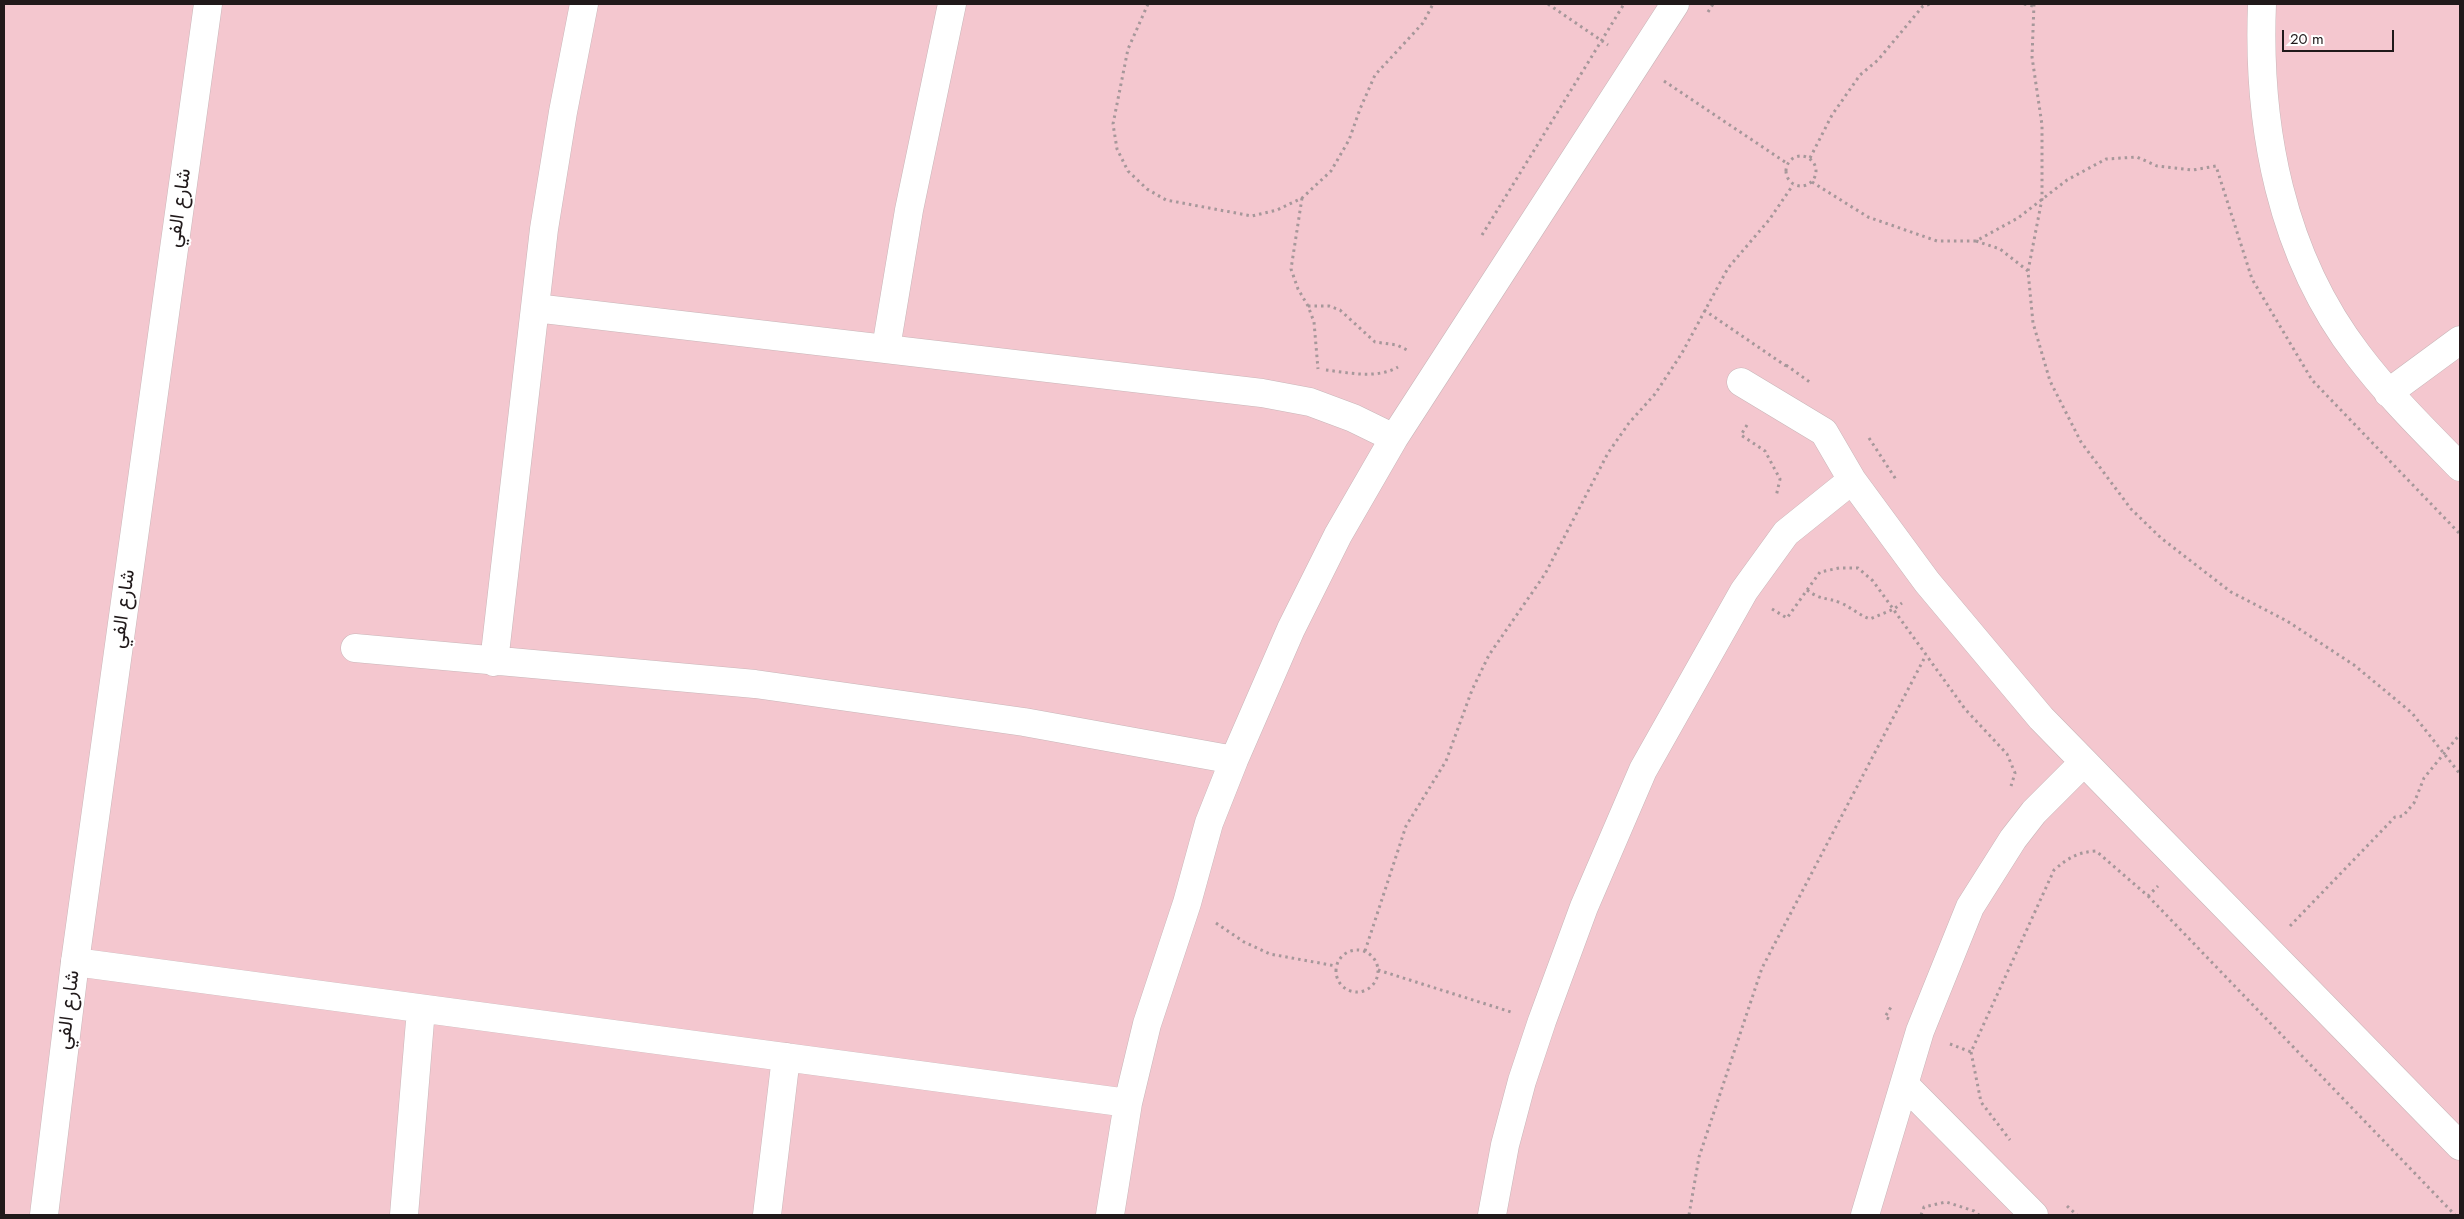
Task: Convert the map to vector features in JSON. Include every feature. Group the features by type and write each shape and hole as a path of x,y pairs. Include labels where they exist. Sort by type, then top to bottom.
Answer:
{"street":[{"name":"شارع الفي","path":"44,1215 75,962 208,4"},
{"path":"494,662 535,308 555,161 584,4"},
{"path":"886,348 911,200 952,4"},
{"path":"1110,1215 1128,1103 1147,1024 1187,903 1209,823 1234,760 1291,629 1338,535 1394,438 1675,4"},
{"path":"2262,4 2260,72 2265,122 2274,172 2288,220 2306,267 2329,311 2356,354 2388,393 2460,468"},
{"path":"535,308 1262,393 1310,402 1353,418 1394,438"},
{"path":"2388,393 2460,340"},
{"path":"1741,382 1824,432 1852,480 1927,582 1988,657 2084,762 2460,1146"},
{"path":"1492,1215 1505,1145 1522,1081 1542,1021 1584,907 1643,770 1744,591 1786,533 1852,480"},
{"path":"355,648 754,684 1024,722 1234,760"},
{"path":"1865,1215 1920,1031 1970,906 2013,838 2034,812 2084,762"},
{"path":"75,962 1128,1103"},
{"path":"404,1215 421,1008"},
{"path":"767,1215 786,1057"},
{"path":"1905,1085 2034,1215"}],"path":[{"path":"1148,4 1128,49 1113,124 1118,149 1128,172 1147,189 1166,200 1252,216 1277,210 1302,198 1331,171 1349,140 1375,75 1422,23 1433,4"},
{"path":"1548,4 1788,164"},
{"path":"1478,241 1624,4"},
{"path":"1810,158 1832,115 1860,75 1878,60 1923,6 1931,4"},
{"path":"2024,4 2033,5 2032,57 2042,125 2042,199 2028,271 2033,323 2050,381 2081,442 2132,509 2161,538 2231,592 2288,621 2354,666 2412,713 2460,774"},
{"path":"1800,155 1810,158 1816,165 1816,174 1812,182 1803,187 1793,185 1786,178 1788,164 1800,155"},
{"path":"1976,241 2018,218 2067,180 2106,158 2137,157 2157,166 2193,170 2216,166 2252,279 2312,380 2460,534"},
{"path":"1812,182 1868,217 1937,241 1976,241 2000,249 2028,271"},
{"path":"1365,951 1406,826 1446,761 1472,690 1488,655 1544,574 1608,453 1666,378 1728,268 1769,220 1793,185"},
{"path":"1302,198 1291,269 1298,289 1308,306 1314,322 1318,370"},
{"path":"1308,306 1329,306 1340,310 1375,342 1397,345 1409,351"},
{"path":"1404,359 1414,345"},
{"path":"1786,365 1818,389"},
{"path":"1308,369 1369,374 1388,372 1399,366"},
{"path":"1865,431 1903,489"},
{"path":"1744,591 1787,618 1820,572 1839,568 1858,568 1873,581 1965,709 2007,754 2015,773 2010,790"},
{"path":"1807,590 1819,599 1839,602 1870,619 1894,609 1927,582"},
{"path":"1689,1215 1699,1157 1762,968 1926,655"},
{"path":"2284,932 2395,817 2403,816 2414,803 2424,778 2460,734"},
{"path":"1895,1000 1885,1017 1971,1052 2054,870 2067,859 2081,852 2096,851 2148,896 2454,1215"},
{"path":"2148,896 2182,862"},
{"path":"1187,903 1244,942 1270,954 1336,966"},
{"path":"1353,950 1365,951 1375,958 1378,970 1376,982 1367,990 1355,993 1344,988 1337,978 1336,966 1342,955 1353,950"},
{"path":"1378,970 1542,1021"},
{"path":"1921,1215 1924,1207 1946,1202 1974,1211 1979,1215"}],"shaded area":[{"path":"4,4 2460,4 2460,1215 4,1215"}]}
